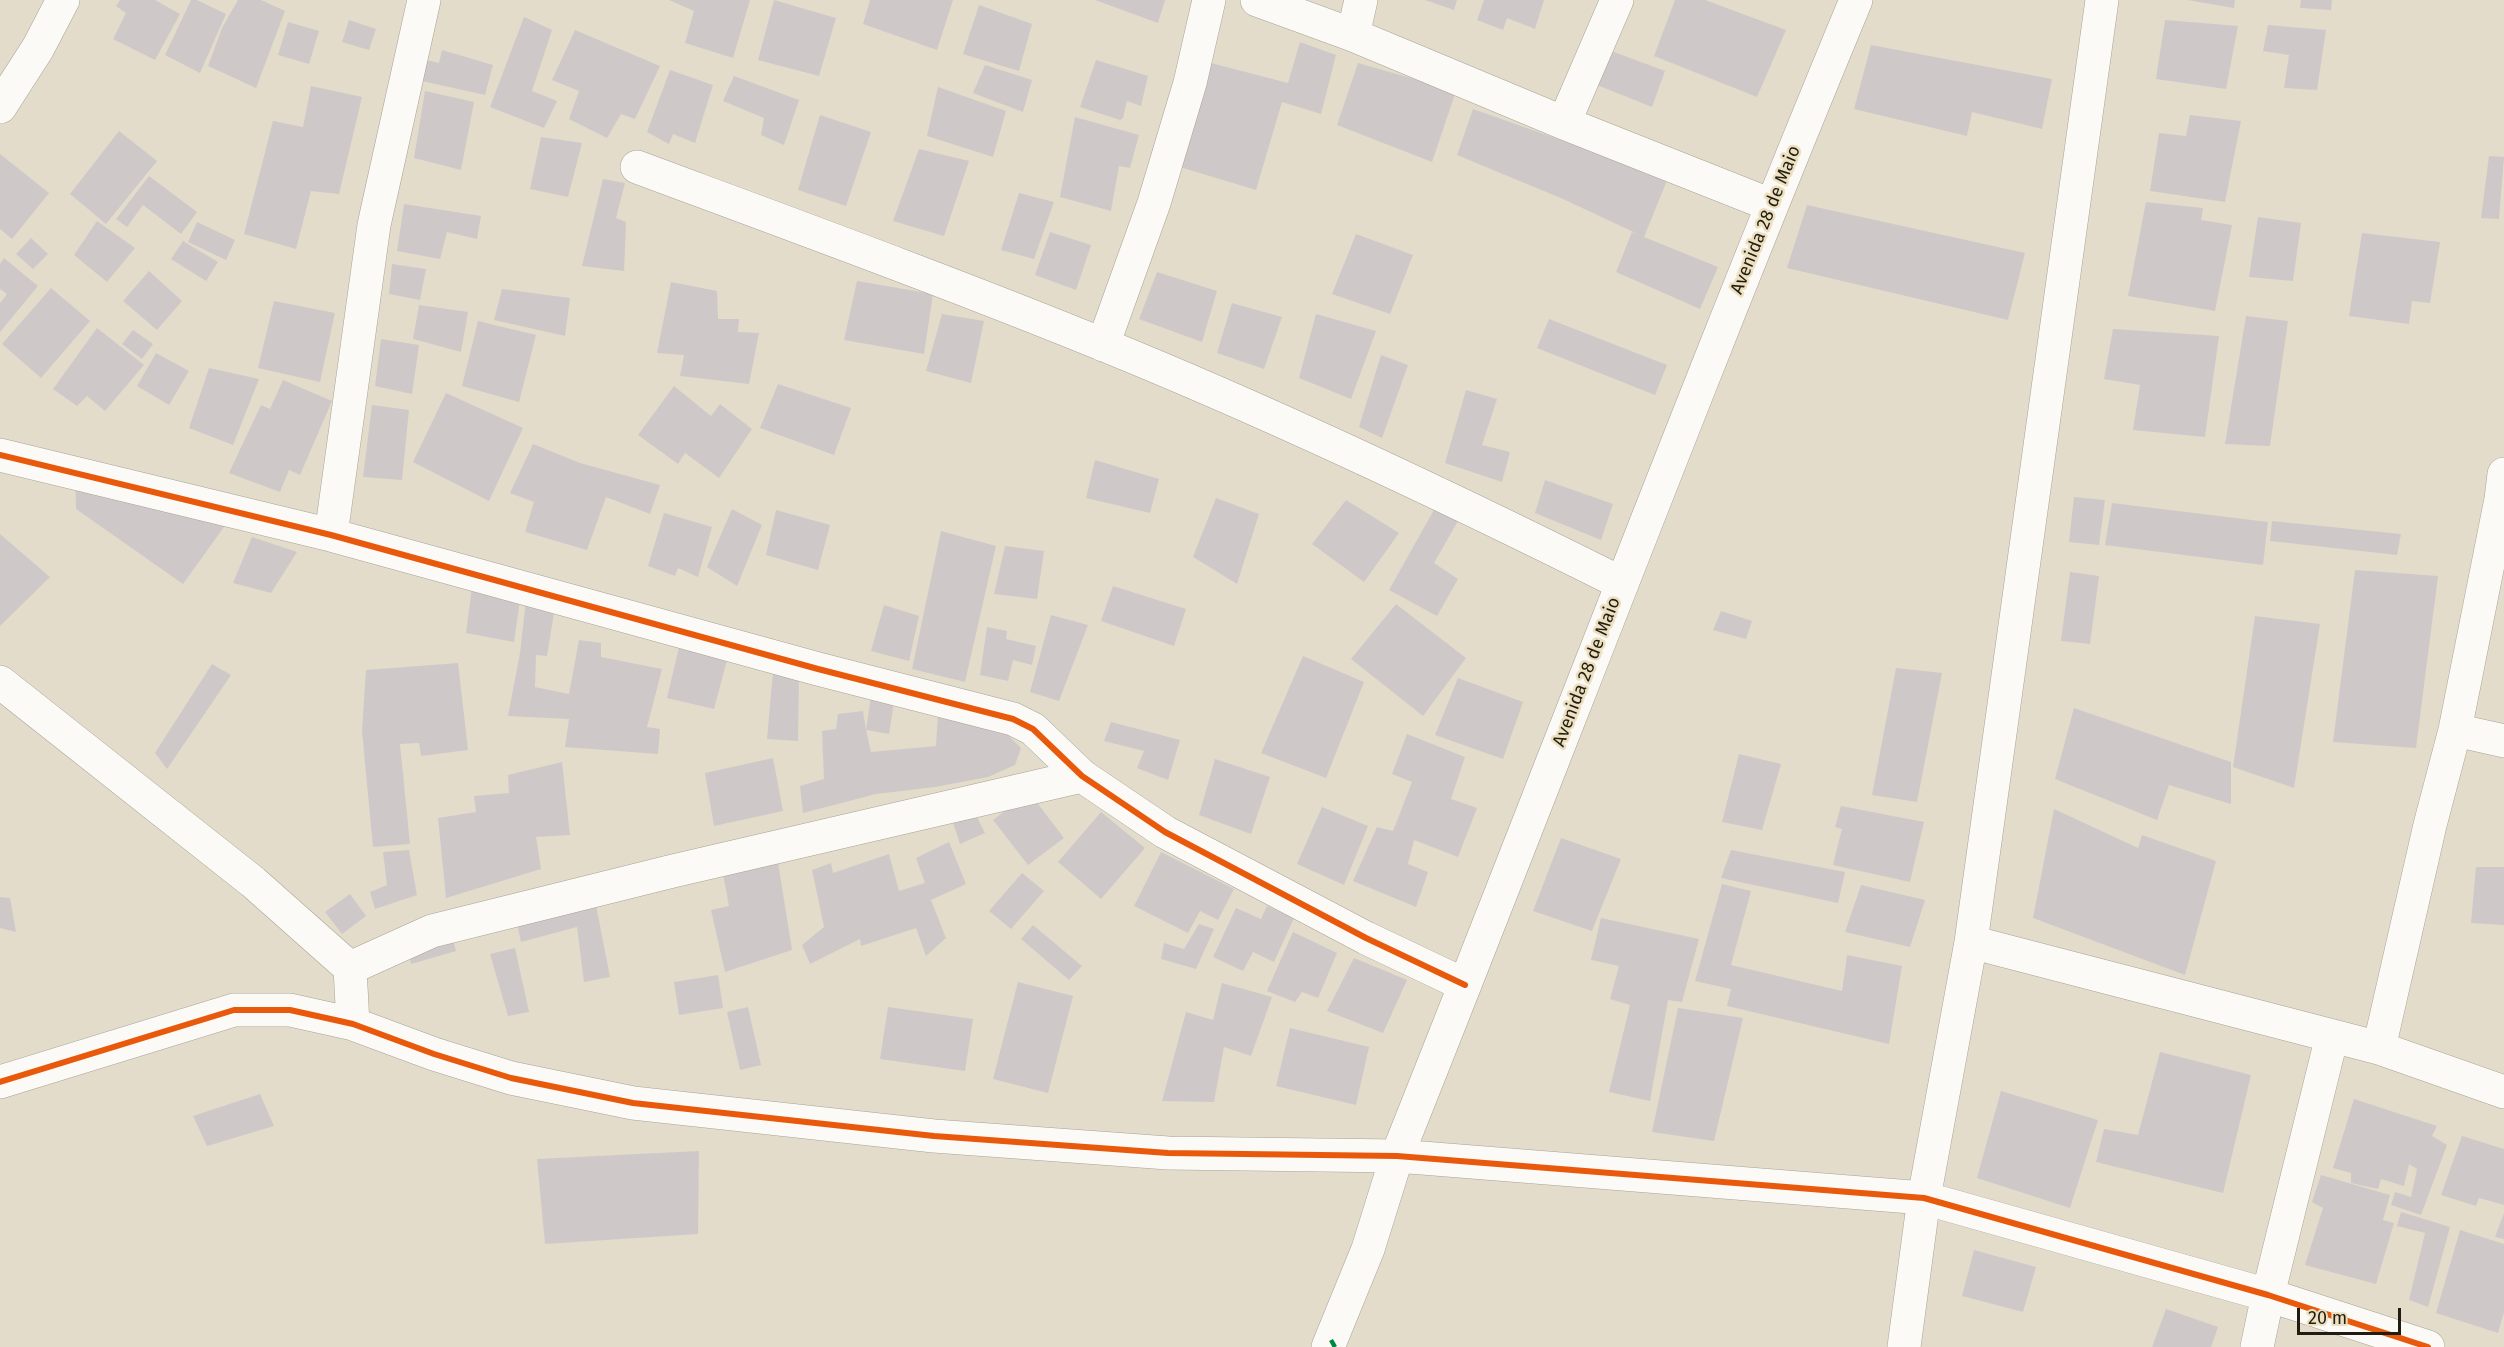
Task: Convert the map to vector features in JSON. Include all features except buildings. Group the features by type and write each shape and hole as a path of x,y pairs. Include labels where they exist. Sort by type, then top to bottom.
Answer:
{"street":[{"path":"0,107 38,48 63,0"},
{"path":"331,535 374,225 424,0"},
{"path":"1103,345 1154,202 1190,83 1209,0"},
{"path":"1257,0 1353,35 1564,123 1771,205"},
{"path":"1353,35 1361,0"},
{"path":"1564,123 1617,0"},
{"name":"Avenida 28 de Maio","path":"1328,1347 1368,1249 1396,1156 1771,205 1856,0"},
{"path":"1904,1347 1924,1198 1971,942 2102,0"},
{"path":"637,167 876,256 1218,393 1489,517 1621,583"},
{"path":"0,455 331,535 818,669 1013,720 1033,729 1082,776 1165,832 1366,938 1465,985"},
{"path":"2379,1048 2430,825 2455,730 2504,474"},
{"path":"0,682 253,882 350,968 353,1024"},
{"path":"2455,730 2504,741"},
{"path":"350,968 432,931 673,871 1082,776"},
{"path":"1971,942 2379,1048 2504,1092"},
{"path":"0,1082 234,1010 290,1010 353,1024 511,1078 633,1103 934,1136 1168,1153 1396,1156 1924,1198 2268,1295 2427,1347"},
{"path":"2257,1347 2332,1036"}],"marked path":[{"path":"1331,1340 1335,1347"}],"cycle path":[{"path":"0,455 331,535 818,669 1013,719 1033,729 1082,776 1165,832 1366,938 1465,985"},
{"path":"0,1082 234,1010 290,1010 353,1024 434,1054 511,1078 633,1103 934,1136 1168,1153 1397,1156 1924,1198 2268,1295 2428,1347"}]}
